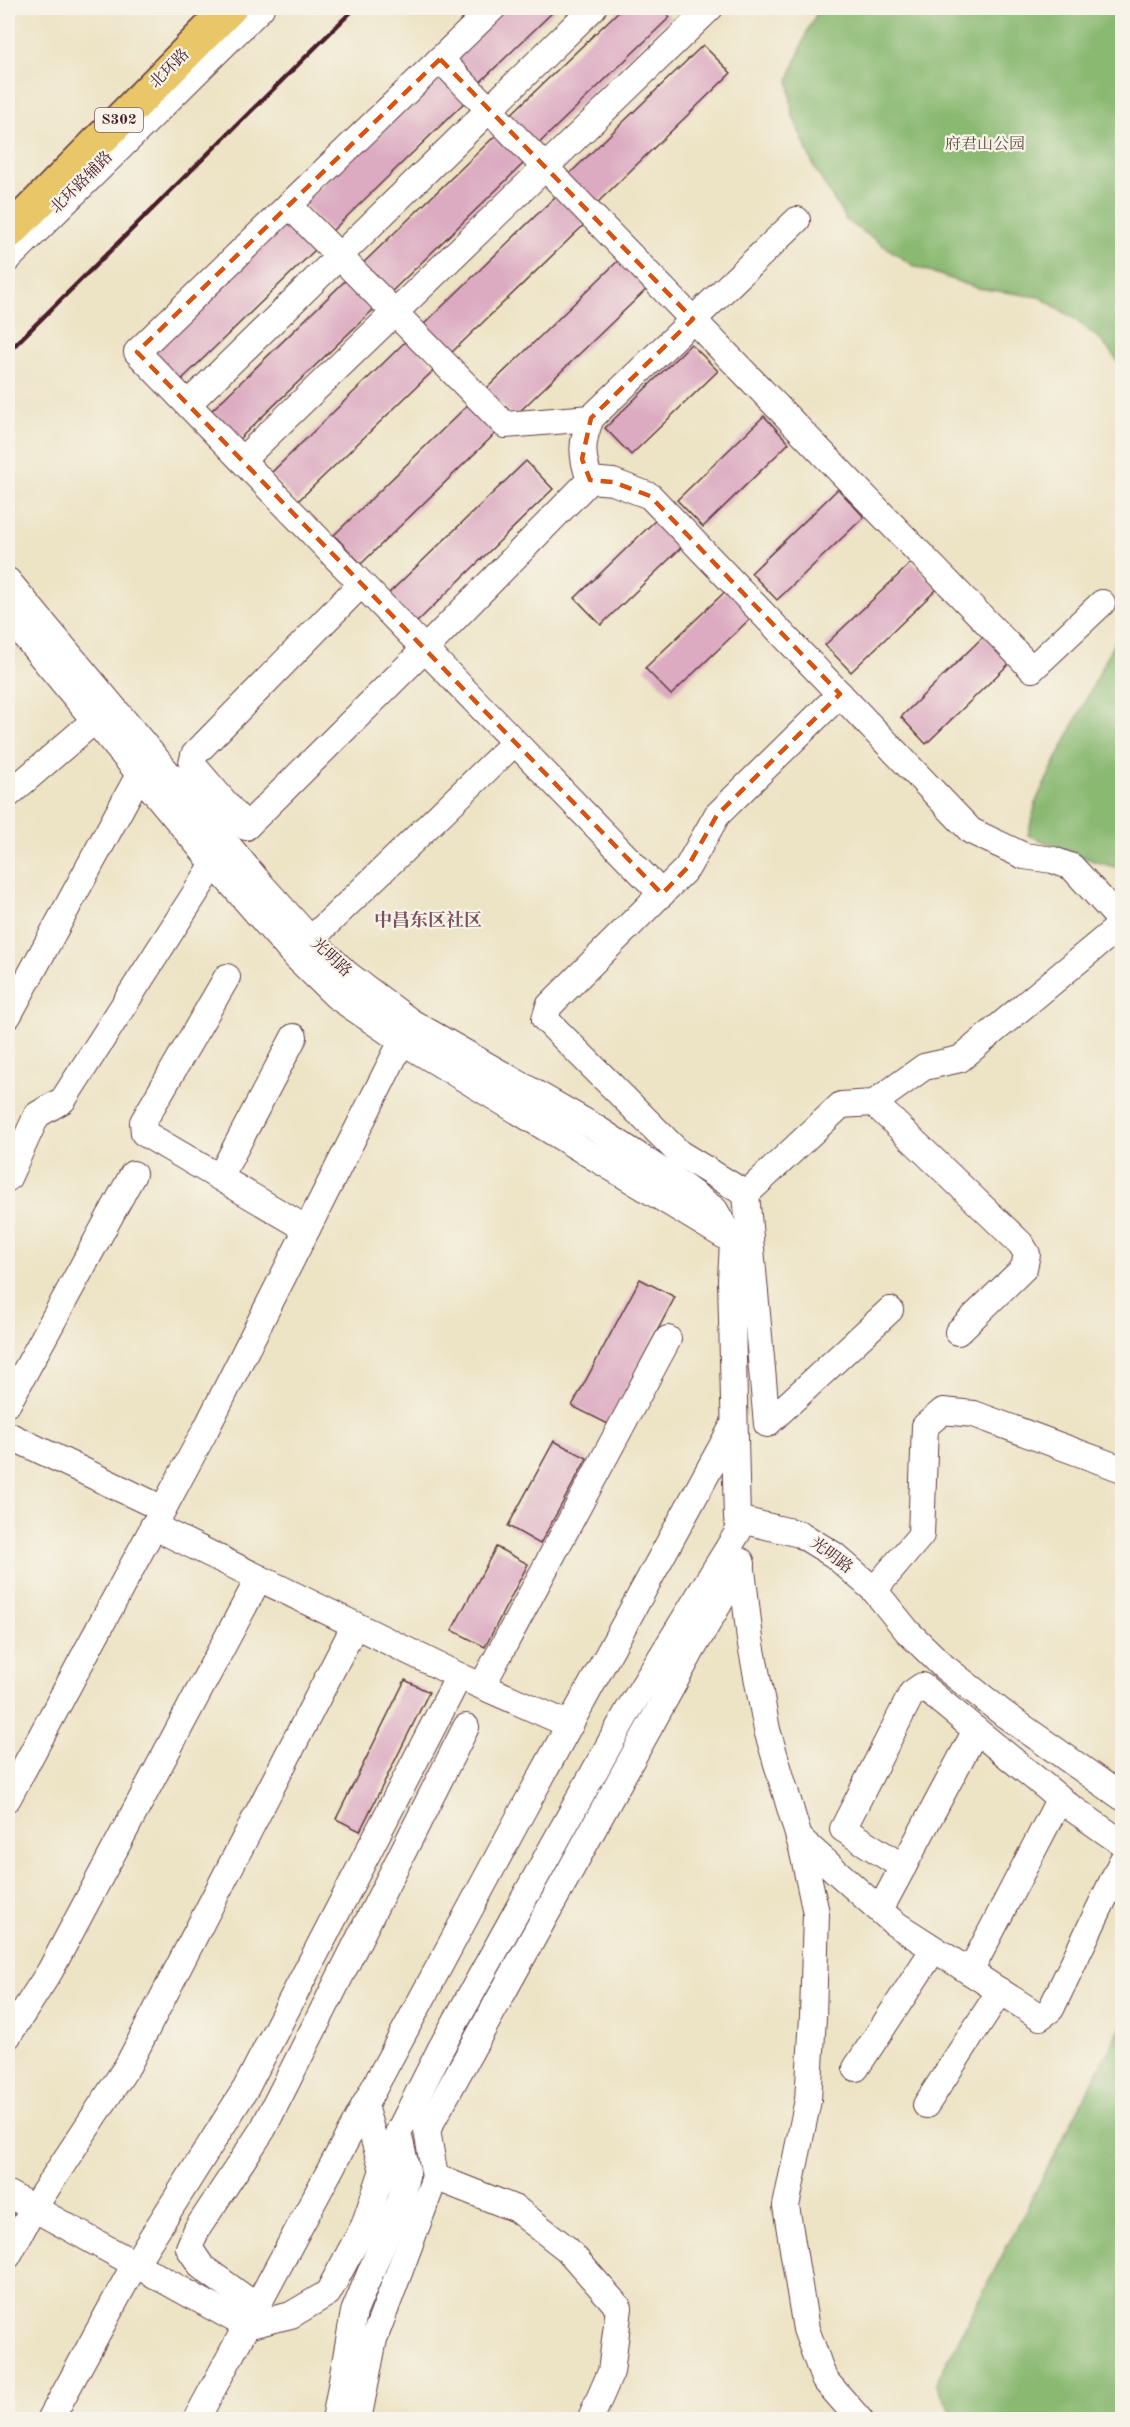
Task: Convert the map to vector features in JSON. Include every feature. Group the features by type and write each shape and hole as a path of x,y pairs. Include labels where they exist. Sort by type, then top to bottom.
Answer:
{"highway":[{"name":"北环路","path":"8,203 200,8"},
{"name":"北环路","path":"8,233 230,8"}],"street":[{"name":"北环路辅路","path":"8,259 261,8"},
{"path":"493,8 137,352 662,894"},
{"path":"188,404 593,8"},
{"path":"242,460 710,8"},
{"path":"440,59 1032,669 1102,603"},
{"path":"289,205 505,425 591,418"},
{"path":"590,480 582,459 585,433 591,418 797,220"},
{"path":"361,584 194,755 192,764 246,826 424,650 590,480"},
{"path":"590,480 613,482 650,496 971,831 1024,856 1053,860 1072,867 1122,923 960,1059 924,1068 874,1103 842,1104 746,1194"},
{"name":"光明路","path":"8,581 256,880 336,996 402,1041 734,1242"},
{"name":"光明路","path":"8,616 140,772 214,864 303,947 364,987 411,1022 596,1128 666,1174 714,1210 734,1242"},
{"path":"746,1194 679,1153 545,1019 549,1006 687,868 717,815 840,694"},
{"path":"8,795 95,720"},
{"path":"303,947 514,743"},
{"path":"8,1016 140,772"},
{"path":"8,1178 37,1115 63,1100 214,864"},
{"path":"227,977 143,1122 144,1133 307,1229"},
{"path":"220,1178 294,1036"},
{"path":"11,1782 211,1418 402,1041"},
{"path":"874,1103 1021,1244 1027,1254 1024,1268 958,1332"},
{"path":"8,1403 133,1174"},
{"path":"746,1194 767,1424 890,1310"},
{"path":"734,1242 731,1280 738,1526 750,1639 766,1730 799,1838 816,1913 808,2100 786,2206 806,2329 824,2379 860,2420"},
{"path":"482,1686 668,1338"},
{"path":"874,1590 921,1535 925,1426 943,1411 974,1414 1122,1469"},
{"path":"196,2420 734,1424"},
{"path":"8,1436 158,1518 259,1578 459,1676 570,1725"},
{"path":"335,2420 354,2312 401,2199 407,2171 398,2133 469,1996 623,1719 738,1526"},
{"name":"光明路","path":"738,1526 800,1534 834,1555 874,1590 908,1632 944,1667 1004,1714 1122,1797"},
{"path":"358,2420 374,2339 435,2177 427,2130 686,1660 742,1564"},
{"path":"8,2036 50,1971 259,1578"},
{"path":"8,2256 33,2209 128,2065 355,1625"},
{"path":"50,2420 135,2264 246,2088 459,1676"},
{"path":"903,1867 843,1829 912,1693 922,1686 1060,1798 1122,1843"},
{"path":"252,2316 202,2267 189,2248 197,2229 262,2129 466,1728"},
{"path":"880,1910 976,1730"},
{"path":"970,1972 1060,1798"},
{"path":"799,1838 894,1923 1040,2017 1051,2009 1122,1861"},
{"path":"856,2068 934,1949"},
{"path":"926,2106 1000,1991"},
{"path":"8,2194 135,2264 252,2316 291,2315 328,2293 364,2226 383,2170 364,2106"},
{"path":"435,2177 516,2209 567,2249 619,2308 610,2372 590,2420"}],"highlighted area":[{"path":"440,59 693,319 591,418 582,459 590,480 613,482 650,496 840,694 717,815 687,868 662,894 137,352"}],"green space":[{"name":"府君山公园","path":"820,8 1122,8 1122,366 1101,340 1072,317 1040,297 977,288 914,266 846,220 814,167 792,114 789,79 809,27"},
{"path":"1122,627 1122,869 1094,861 1028,835 1037,799"},
{"path":"1122,2025 1122,2419 955,2419 936,2383"}],"building":[{"path":"500,8 557,8 474,88 446,60"},
{"path":"622,8 661,8 670,17 531,151 503,122"},
{"path":"703,45 731,73 592,208 564,179"},
{"path":"442,69 470,97 331,232 303,203"},
{"path":"498,133 526,161 387,296 359,267"},
{"path":"559,193 587,222 448,356 420,328"},
{"path":"288,221 316,249 177,384 149,355"},
{"path":"625,254 653,283 514,417 486,389"},
{"path":"348,278 376,307 237,441 209,413"},
{"path":"408,339 436,368 297,502 270,474"},
{"path":"691,344 718,371 631,455 605,428"},
{"path":"472,401 500,429 361,564 334,535"},
{"path":"764,416 789,443 703,527 677,500"},
{"path":"526,461 553,489 415,624 387,595"},
{"path":"838,489 864,517 777,600 751,573"},
{"path":"662,514 688,541 601,625 575,598"},
{"path":"912,562 938,588 851,672 825,645"},
{"path":"732,585 757,612 671,695 645,668"},
{"path":"987,633 1013,660 926,744 901,717"},
{"path":"640,1279 675,1297 608,1424 572,1406"},
{"path":"554,1441 587,1458 540,1544 508,1526"},
{"path":"496,1547 528,1564 485,1647 452,1630"},
{"path":"405,1680 429,1692 360,1831 336,1819"}],"railway":[{"path":"8,352 355,8"}],"district":[{"name":"中昌东区社区","path":"428,921"}]}
